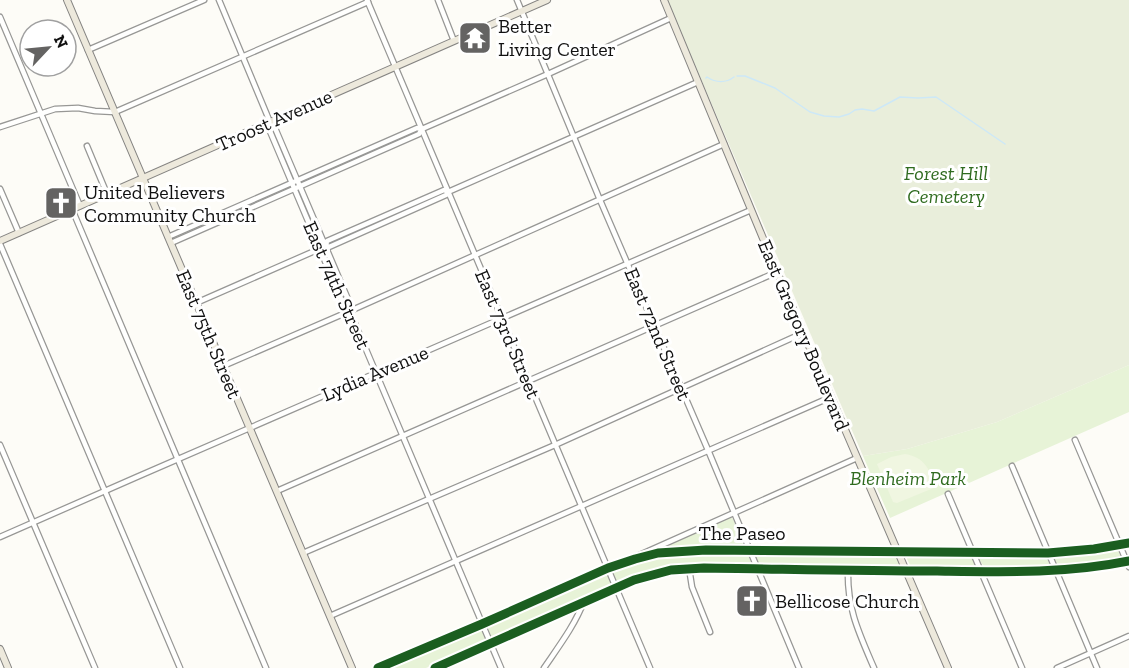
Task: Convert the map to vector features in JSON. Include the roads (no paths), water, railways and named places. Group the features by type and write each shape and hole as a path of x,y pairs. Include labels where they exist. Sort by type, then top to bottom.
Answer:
{"main road":[{"name":"East 75th Street","path":"67,0 352,668"},
{"name":"Troost Avenue","path":"0,242 547,0"},
{"name":"East Gregory Boulevard","path":"664,0 777,272 948,668"},
{"name":"The Paseo","path":"378,668 620,563 651,555 679,551 1048,553 1129,543"},
{"name":"The Paseo","path":"435,668 616,587 657,573 690,568 982,572 1088,568 1128,563"},
{"path":"0,649 8,668"}],"street":[{"path":"88,50 204,0"},
{"path":"219,0 270,122"},
{"path":"438,0 454,41"},
{"name":"East 72nd Street","path":"517,0 799,668"},
{"path":"0,128 55,109 68,107 115,112 367,1"},
{"name":"East 73rd Street","path":"367,1 650,668"},
{"path":"0,17 80,206"},
{"path":"169,240 294,181 417,128 422,129 671,18"},
{"path":"196,303 323,247 329,247 698,82"},
{"name":"East 74th Street","path":"270,122 275,127 294,181 350,304 350,311 501,668"},
{"path":"169,240 297,188 419,134 422,129"},
{"path":"223,366 724,144"},
{"path":"87,146 107,194"},
{"path":"0,189 19,232"},
{"path":"72,209 266,668"},
{"name":"Lydia Avenue","path":"0,537 751,210"},
{"path":"0,242 180,668"},
{"path":"277,491 777,272"},
{"path":"303,553 555,445 803,333"},
{"path":"330,616 831,396"},
{"path":"1075,440 1128,563"},
{"path":"0,445 95,668"},
{"path":"620,563 857,458"},
{"path":"1012,466 1097,668"},
{"path":"948,494 1022,668"},
{"path":"690,568 692,588 710,632"},
{"path":"848,570 853,615 874,668"},
{"path":"544,668 570,630 584,601"},
{"path":"1057,668 1129,636"}],"waterway":[{"path":"737,76 745,76 775,88 810,112 824,116 839,117 862,109 874,111 900,97 936,97 1005,144"},
{"path":"706,78 721,82 734,77"}],"place":[{"name":"Better Living Center","path":"475,38"},
{"name":"United Believers Community Church","path":"61,203"},
{"name":"Bellicose Church","path":"752,601"}],"park label":[{"name":"Forest Hill Cemetery","path":"946,184"},
{"name":"Blenheim Park","path":"908,478"}]}
